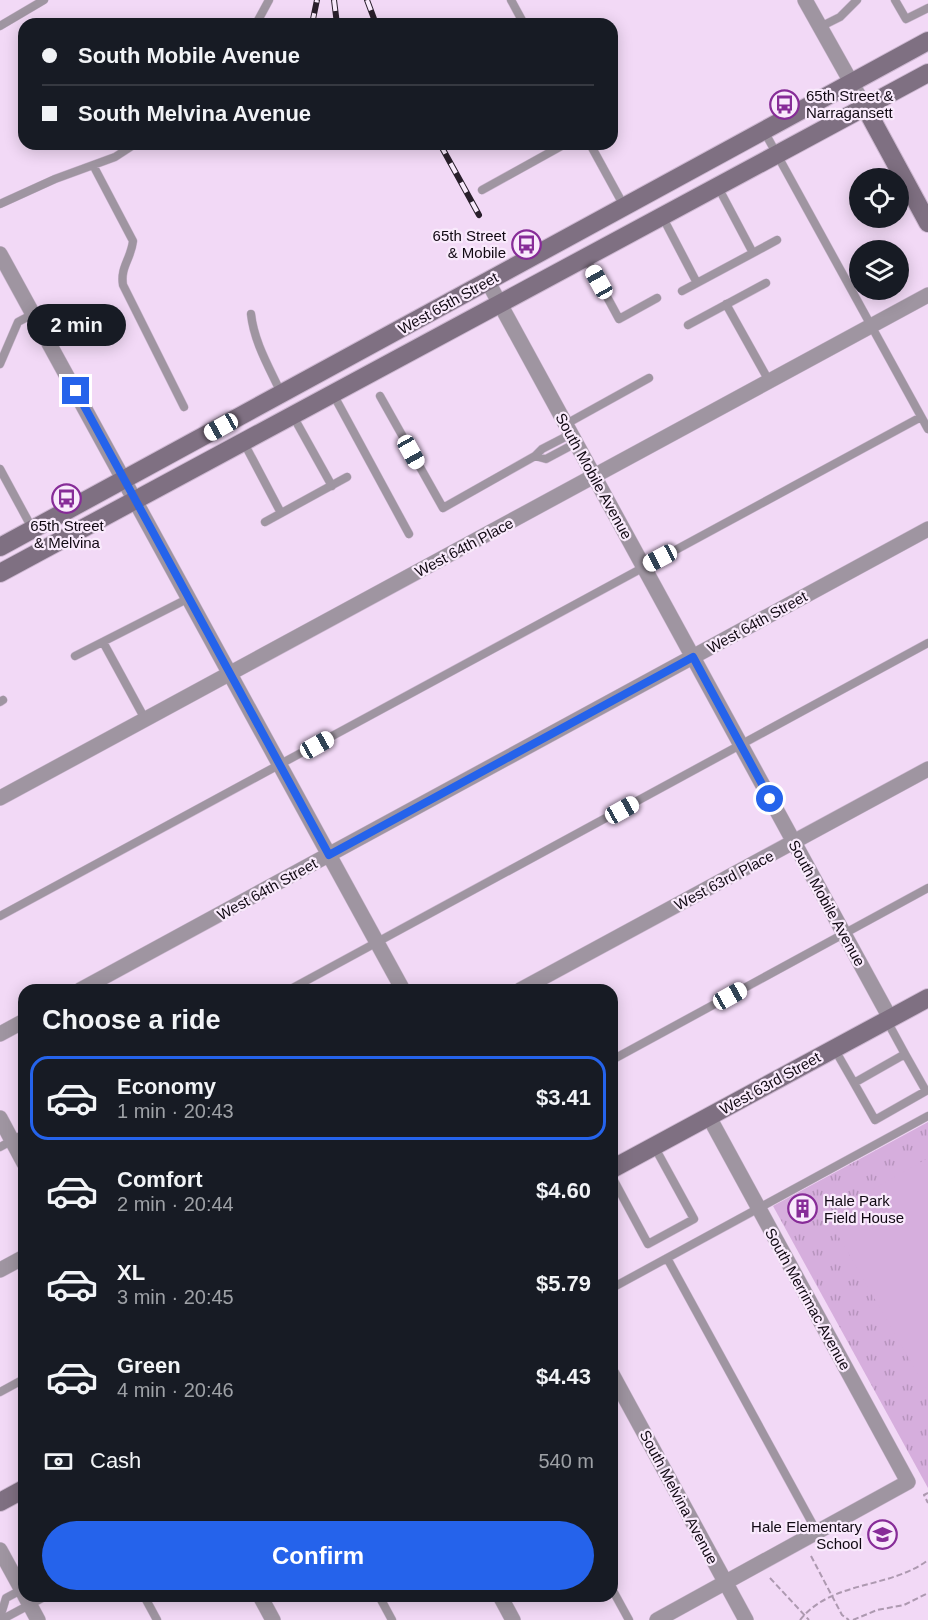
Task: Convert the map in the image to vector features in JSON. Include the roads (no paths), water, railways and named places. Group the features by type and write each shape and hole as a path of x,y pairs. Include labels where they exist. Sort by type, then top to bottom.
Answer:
{"street":[{"path":"805,0 928,223"},
{"name":"West 65th Street","path":"3,542 33,530 928,41"},
{"name":"West 65th Street","path":"0,573 928,73"},
{"path":"0,254 400,984"},
{"name":"South Mobile Avenue","path":"488,282 844,934 888,1019"},
{"name":"West 64th Place","path":"0,798 928,295"},
{"name":"West 64th Street","path":"91,984 928,529"},
{"name":"West 63rd Place","path":"531,984 928,769"},
{"name":"West 63rd Street","path":"618,1166 928,998"},
{"path":"0,1034 18,1024"},
{"name":"South Merrimac Avenue","path":"709,1117 908,1482 818,1532"},
{"path":"0,1118 12,1140"},
{"path":"0,1270 18,1260"},
{"name":"South Melvina Avenue","path":"618,1385 746,1620"},
{"path":"0,1502 18,1492"},
{"path":"657,1620 818,1532"},
{"path":"0,1550 18,1583"},
{"path":"28,1602 38,1620"},
{"path":"263,1602 273,1620"},
{"path":"503,1602 513,1620"}],"lane":[{"path":"0,26 44,0"},
{"path":"259,18 269,0"},
{"path":"511,0 521,18"},
{"path":"844,0 849,8"},
{"path":"820,27 840,17 857,0"},
{"path":"895,0 906,19 928,8"},
{"path":"764,129 928,429"},
{"path":"0,204 55,179 114,157 125,150"},
{"path":"482,190 553,150"},
{"path":"593,150 624,207"},
{"path":"93,165 133,241 132,254 121,273 123,285 184,407"},
{"path":"718,186 753,253"},
{"path":"662,216 697,283"},
{"path":"682,291 777,240"},
{"path":"586,258 619,319 657,298"},
{"path":"688,325 766,283"},
{"path":"726,304 769,381"},
{"path":"0,364 18,322 33,314"},
{"path":"251,314 261,352 282,394"},
{"path":"380,396 443,508 536,456 546,459 571,434 649,378"},
{"path":"333,394 409,534"},
{"path":"293,415 332,486"},
{"path":"0,916 921,417"},
{"path":"243,442 282,513"},
{"path":"0,469 33,530"},
{"path":"266,522 347,477"},
{"path":"75,656 189,598"},
{"path":"103,642 145,719"},
{"path":"301,984 928,643"},
{"path":"618,1057 928,888"},
{"path":"834,1048 875,1120 926,1091 888,1019"},
{"path":"854,1083 905,1054"},
{"path":"618,1285 928,1116"},
{"path":"618,1188 648,1244 694,1219 654,1146"},
{"path":"667,1258 818,1532"},
{"path":"0,1392 18,1382"},
{"path":"0,1612 6,1598 18,1597"},
{"path":"618,1600 629,1620"},
{"path":"1,1620 19,1602"},
{"path":"147,1602 157,1620"},
{"path":"382,1602 392,1620"}],"railway":[{"path":"313,18 317,0"},
{"path":"334,0 336,18"},
{"path":"367,0 374,18"},
{"path":"443,150 479,215"}],"place":[{"name":"65th Street & Narragansett","path":"785,104"},
{"name":"65th Street & Mobile","path":"527,244"},
{"name":"65th Street & Melvina","path":"67,498"},
{"name":"Hale Park Field House","path":"803,1209"},
{"name":"Hale Elementary School","path":"883,1535"}]}
